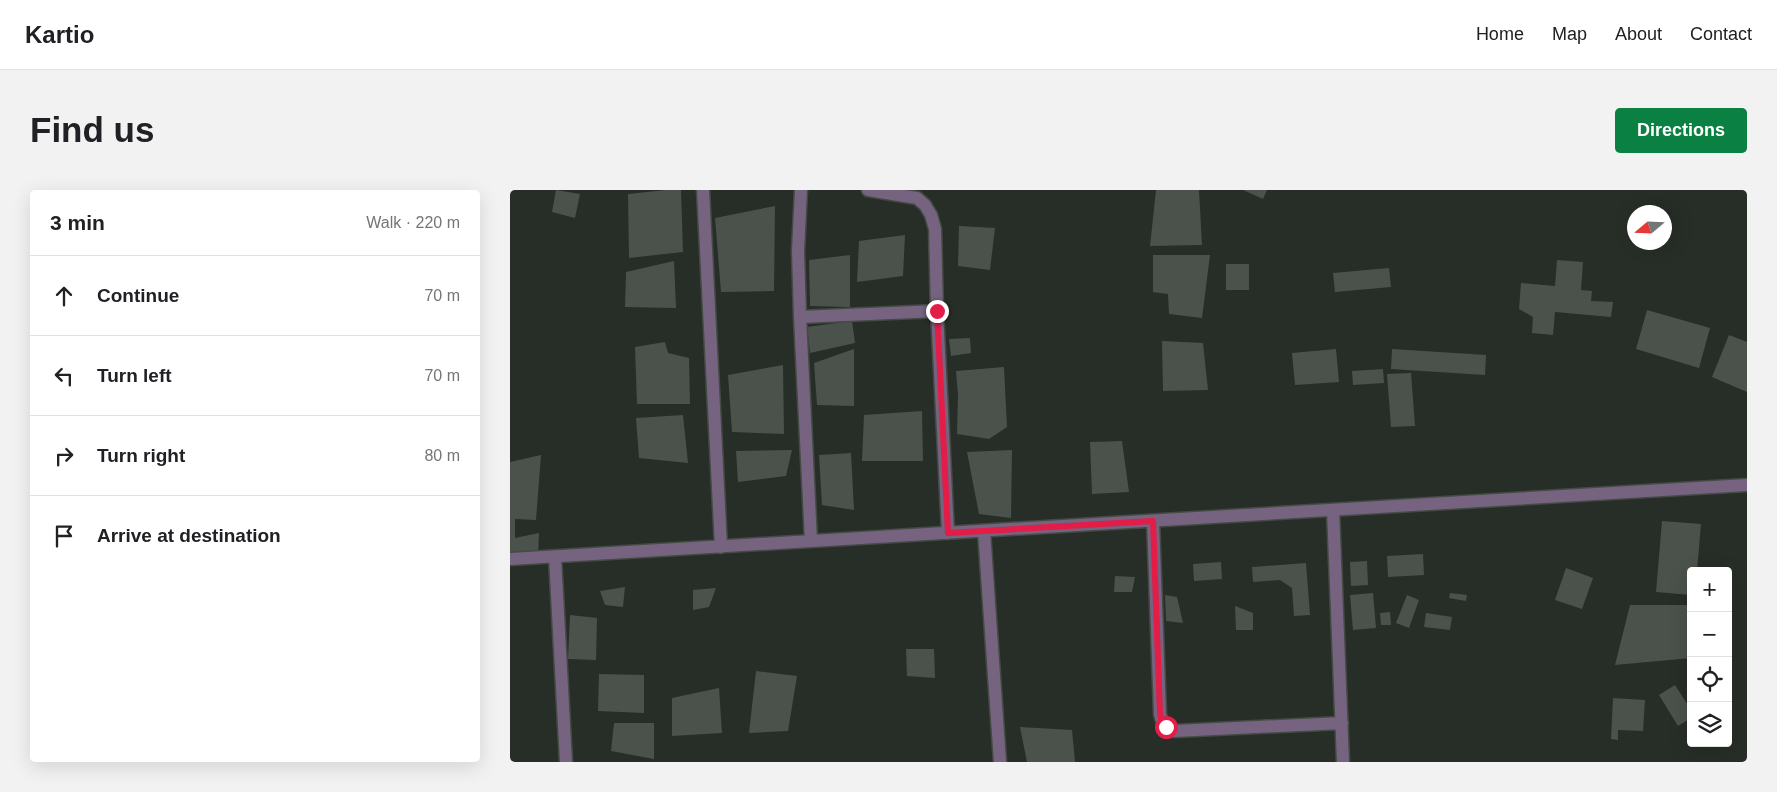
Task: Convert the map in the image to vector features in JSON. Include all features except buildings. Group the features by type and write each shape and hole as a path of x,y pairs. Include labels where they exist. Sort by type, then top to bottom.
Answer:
{"street":[{"path":"703,190 721,546"},
{"path":"801,190 798,251 810,541"},
{"path":"868,190 917,198 925,205 934,229 948,533"},
{"path":"800,317 937,311"},
{"path":"510,559 1747,485"},
{"path":"1333,510 1343,762"},
{"path":"1153,521 1160,714 1162,723 1166,727 1175,730 1342,723"},
{"path":"984,531 1000,762"},
{"path":"556,557 566,762"}],"route":[{"path":"937,311 948,533 1153,521 1160,714 1162,723 1166,727"}]}
